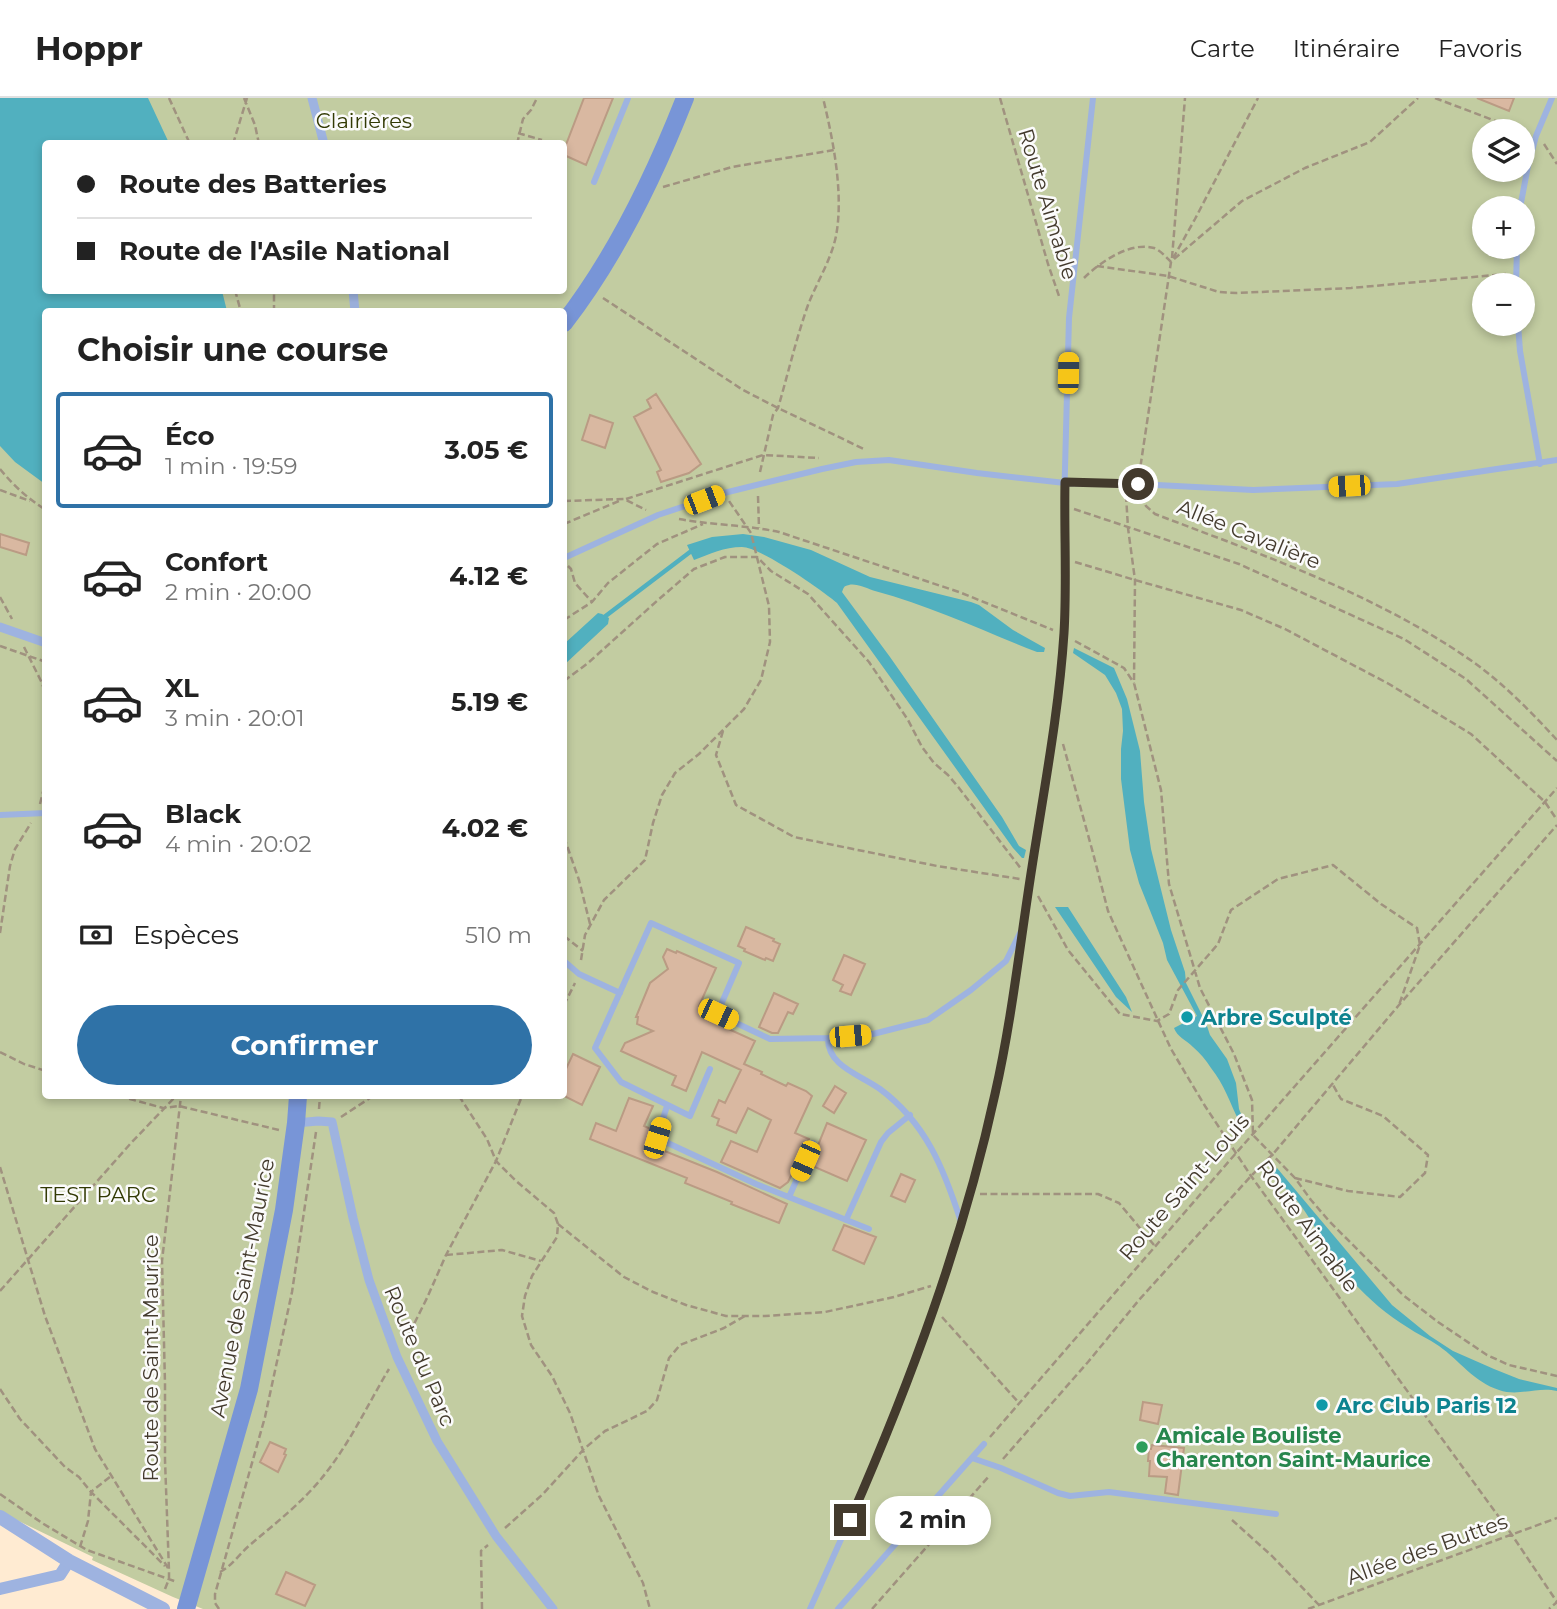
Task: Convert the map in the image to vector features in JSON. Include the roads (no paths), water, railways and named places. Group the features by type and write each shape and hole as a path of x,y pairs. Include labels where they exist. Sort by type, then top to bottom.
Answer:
{"main road":[{"path":"567,319 588,290 627,224 667,144 685,98"},
{"name":"Avenue de Saint-Maurice","path":"186,1609 249,1389 284,1210 298,1099"}],"street":[{"path":"312,98 323,140"},
{"path":"0,627 42,642"},
{"name":"Route du Parc","path":"295,1128 318,1121 332,1122 369,1279 397,1356 437,1441 496,1536 553,1609"},
{"path":"0,1517 69,1561 163,1609"},
{"path":"0,1589 60,1576 69,1561"}],"lane":[{"path":"594,182 628,98"},
{"path":"810,1609 879,1454 943,1283 962,1224 995,1095 1015,988 1055,717 1063,635 1069,318 1093,98"},
{"path":"1522,196 1536,136 1552,98"},
{"path":"1519,336 1540,464"},
{"path":"567,559 658,515 724,493 856,462 889,460 1065,482 1253,490 1397,484 1557,460"},
{"path":"0,814 42,813"},
{"path":"710,1069 690,1116 621,1082 595,1048 652,923 739,963 718,1014 770,1039 873,1034 928,1020 1006,961 1024,927"},
{"path":"567,964 579,974 620,993"},
{"path":"828,1038 828,1047 837,1061 879,1088 909,1115 932,1148 962,1224"},
{"path":"667,1106 657,1138 757,1184 869,1229"},
{"path":"846,1220 881,1142 909,1115"},
{"path":"789,1197 814,1143"},
{"path":"838,1609 984,1444"},
{"path":"972,1458 1070,1496 1109,1492 1276,1514"}],"water":[{"path":"0,98 148,98 168,140 42,140 42,294 223,294 226,308 42,308 42,482 15,462 0,446"},
{"path":"743,534 811,550 870,577 979,605 1013,630 1045,648 1044,652 1037,652 937,611 858,585 846,586 842,592 1002,817 1019,846 1026,850 1024,858 1013,848 837,603 791,570 751,549 729,548 694,560 687,545 712,537"},
{"path":"598,613 609,618 608,624 567,662 567,641"},
{"path":"1074,648 1114,668 1127,699 1140,751 1151,849 1171,930 1186,983 1210,1035 1227,1059 1236,1083 1243,1119 1239,1121 1216,1074 1200,1054 1175,1031 1174,1028 1197,1016 1167,960 1130,850 1121,779 1122,709 1105,675 1073,653"},
{"path":"1055,907 1068,907 1126,997 1132,1012 1116,997"},
{"path":"1277,1168 1392,1305 1430,1336 1453,1351 1494,1369 1519,1379 1557,1388 1557,1391 1506,1392 1490,1386 1475,1377 1439,1346 1385,1312 1345,1273 1299,1203 1273,1176"}],"waterway":[{"path":"603,618 694,551"}],"place":[{"name":"Arbre Sculpté","path":"1187,1017"},
{"name":"Arc Club Paris 12","path":"1322,1405"},
{"name":"Amicale Bouliste Charenton Saint-Maurice","path":"1142,1447"}],"park label":[{"name":"Clairières","path":"364,120"},
{"name":"TEST PARC","path":"98,1194"}]}
